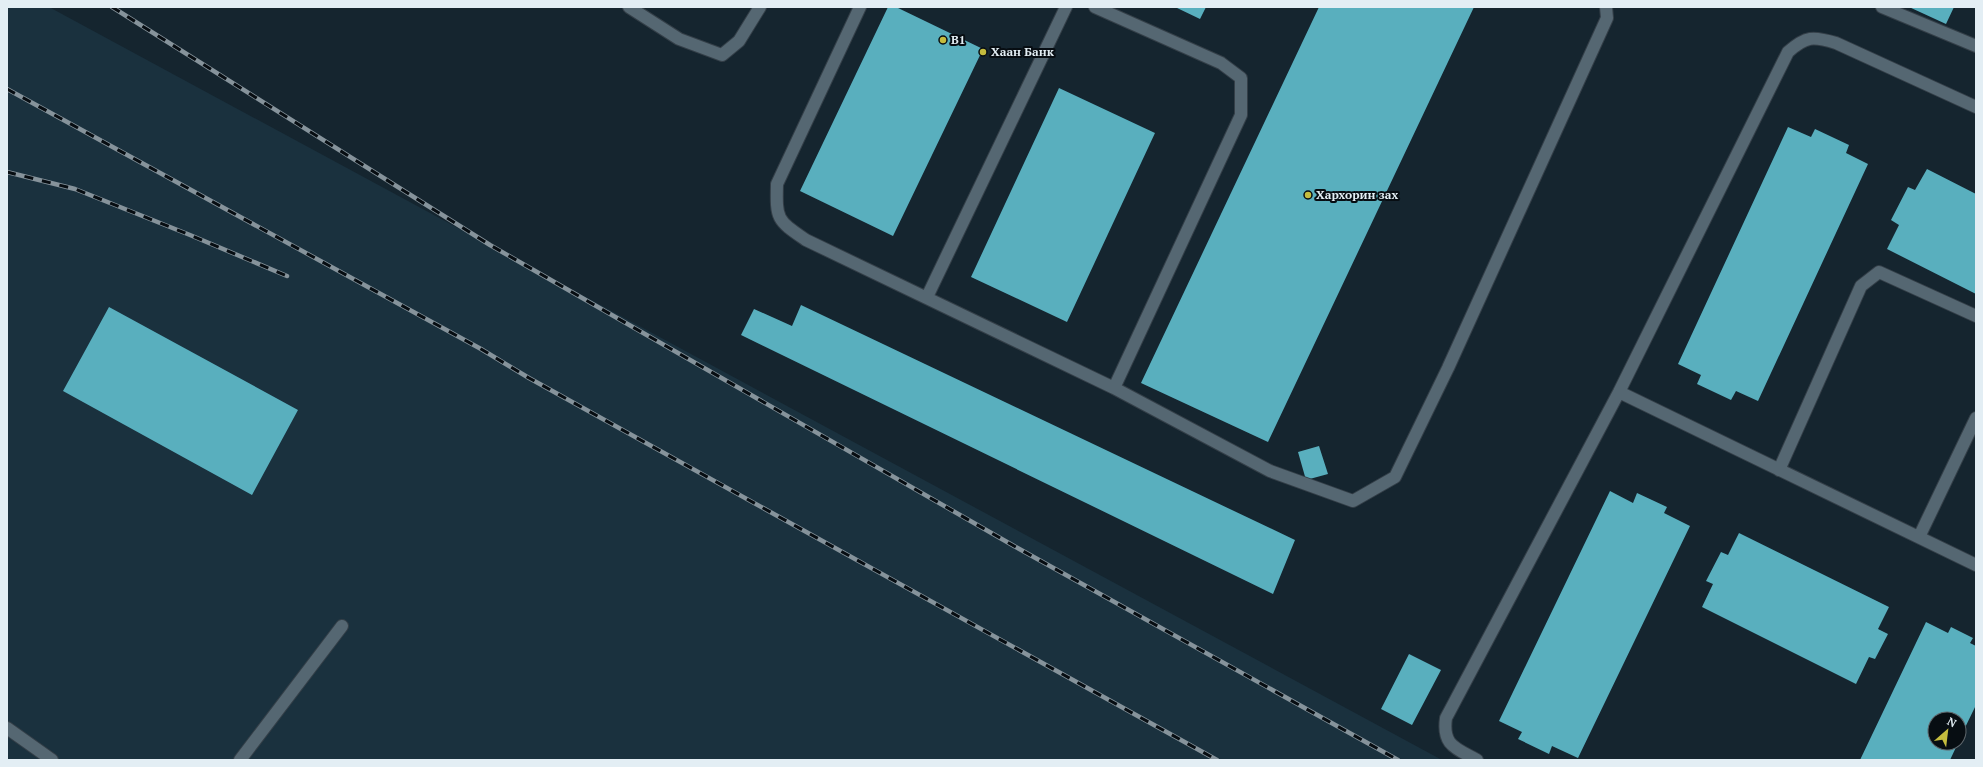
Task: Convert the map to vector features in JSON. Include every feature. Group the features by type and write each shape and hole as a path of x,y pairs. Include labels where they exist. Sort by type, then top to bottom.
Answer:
{"lane":[{"path":"629,7 679,39 722,55 739,41 760,7"},
{"path":"860,7 777,184 776,211 785,226 806,240 1114,388 1270,471 1353,500 1395,477 1448,368 1607,18 1606,7"},
{"path":"927,297 1066,7"},
{"path":"1095,7 1221,63 1241,78 1241,115 1114,388"},
{"path":"1882,7 1976,46"},
{"path":"1477,760 1452,746 1444,732 1446,718 1619,392 1788,52 1801,41 1819,38 1836,43 1976,107"},
{"path":"1779,470 1862,286 1879,272 1976,316"},
{"path":"1619,392 1976,565"},
{"path":"1919,537 1976,418"},
{"path":"240,760 342,626"},
{"path":"7,728 52,760"}],"shaded area":[{"path":"7,7 49,7 1442,760 7,760"}],"building":[{"path":"888,7 896,7 983,49 893,236 800,191"},
{"path":"1175,7 1206,7 1200,19"},
{"name":"Хархорин зах","path":"1319,7 1474,7 1268,442 1141,383"},
{"path":"1909,7 1954,7 1946,24"},
{"path":"1059,88 1155,133 1067,322 971,277"},
{"path":"1788,127 1811,137 1815,129 1849,145 1846,153 1868,164 1758,401 1736,391 1731,400 1697,384 1701,375 1678,364"},
{"path":"1927,169 1976,194 1976,294 1887,249 1899,225 1891,220 1908,187 1915,190"},
{"path":"801,305 1295,540 1273,594 741,335 754,309 792,326"},
{"path":"109,307 298,410 252,495 63,391"},
{"path":"1319,446 1328,474 1306,480 1298,452"},
{"path":"1610,491 1633,503 1637,493 1667,507 1664,513 1690,526 1578,758 1552,746 1549,754 1518,739 1522,732 1499,721"},
{"path":"1739,533 1889,607 1878,629 1888,634 1875,659 1869,657 1856,684 1702,607 1713,584 1706,581 1721,552 1728,555"},
{"path":"1926,622 1948,633 1951,627 1973,638 1970,643 1976,646 1976,705 1967,724 1967,711 1927,711 1927,751 1954,751 1950,760 1860,760"},
{"path":"1409,654 1441,670 1412,725 1381,709"}],"railway":[{"path":"112,7 490,245 1014,546 1398,760"},
{"path":"7,89 481,349 529,378 1217,760"},
{"path":"7,172 75,189 287,276"}],"place":[{"name":"B1","path":"943,40"},
{"name":"Хаан Банк","path":"983,52"},
{"name":"Хархорин зах","path":"1308,195"}]}
